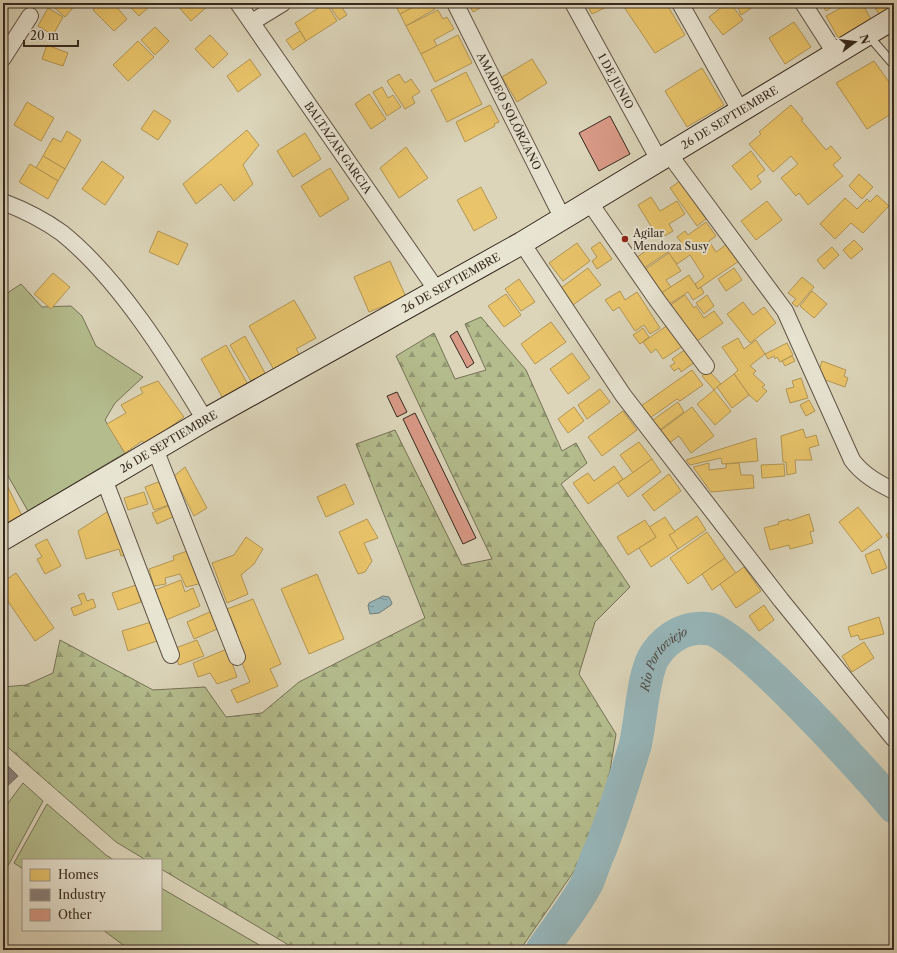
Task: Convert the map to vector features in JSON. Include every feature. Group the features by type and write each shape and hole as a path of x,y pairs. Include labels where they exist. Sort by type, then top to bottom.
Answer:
{"street":[{"name":"BALTAZAR GARCIA","path":"238,3 438,292"},
{"path":"252,22 283,3"},
{"name":"AMADEO SOLÓRZANO","path":"455,3 563,219"},
{"name":"1 DE JUNIO","path":"573,3 664,157 785,311 852,460 858,468 876,482 894,491"},
{"path":"680,3 740,110"},
{"path":"803,3 835,53"},
{"path":"3,58 30,16"},
{"name":"26 DE SEPTIEMBRE","path":"3,539 205,420 522,244 740,110 894,18"},
{"path":"3,202 40,219 62,233 103,273 156,342 205,420"},
{"path":"590,203 656,300 706,366"},
{"path":"522,244 623,395 781,600 894,739"},
{"path":"155,449 238,657"},
{"path":"104,479 171,655"}],"lane":[{"path":"867,34 894,65"}],"green space":[{"path":"21,284 42,307 71,306 82,316 96,346 143,377 115,403 105,420 125,453 28,511 3,467 3,296"},
{"path":"481,317 526,370 562,451 576,443 587,463 561,484 630,587 595,622 579,674 616,734 607,789 581,861 520,950 297,950 162,870 162,859 144,859 116,842 3,743 3,687 26,685 53,673 60,640 153,690 205,687 226,717 262,713 299,682 425,618 356,444 395,430 462,565 492,559 396,356 434,333 455,379 486,370 465,324"},
{"path":"23,783 43,801 3,875 3,810"},
{"path":"47,804 112,859 22,859 22,868 14,863"},
{"path":"162,889 268,950 130,950 104,931 162,931"}],"water":[{"path":"383,596 389,597 392,603 391,605 379,613 370,614 368,606 369,603"}],"building: Homes":[{"path":"49,3 77,3 65,17"},
{"path":"100,3 113,3 127,19 114,31 93,10"},
{"path":"126,3 153,3 139,16"},
{"path":"175,3 211,3 191,21"},
{"path":"326,3 337,21 306,41 295,23"},
{"path":"328,3 339,3 347,15 339,20"},
{"path":"394,3 421,3 400,14"},
{"path":"421,3 432,3 435,9 406,26 400,14"},
{"path":"468,3 489,3 473,12"},
{"path":"586,3 615,3 592,14"},
{"path":"630,3 666,3 685,35 655,53 624,7"},
{"path":"727,3 730,3 743,20 723,35 709,17"},
{"path":"736,3 759,3 741,15"},
{"path":"821,3 838,3 826,11"},
{"path":"850,3 862,3 873,23 840,41 826,16"},
{"path":"872,3 894,3 894,8 881,17"},
{"path":"48,8 63,17 53,35 38,26"},
{"path":"438,10 443,19 447,17 454,29 434,40 437,46 421,54 406,26"},
{"path":"794,22 811,47 785,64 769,38"},
{"path":"155,27 169,41 155,55 141,40"},
{"path":"300,31 306,41 293,50 286,40"},
{"path":"210,35 228,54 213,68 195,49"},
{"path":"458,35 472,63 435,82 421,54"},
{"path":"138,41 154,57 128,81 113,65"},
{"path":"47,45 68,53 63,66 42,59"},
{"path":"250,59 261,75 238,92 227,76"},
{"path":"532,59 547,83 517,102 502,77"},
{"path":"874,61 894,89 894,112 867,129 836,83"},
{"path":"702,68 724,105 687,127 665,91"},
{"path":"466,72 482,104 447,122 431,90"},
{"path":"399,74 405,83 411,79 420,92 412,97 415,103 405,109 387,81"},
{"path":"382,87 388,98 393,95 401,107 387,116 373,92"},
{"path":"369,94 386,119 371,129 355,104"},
{"path":"27,102 54,118 41,141 14,125"},
{"path":"490,105 499,122 494,124 495,126 465,142 456,122"},
{"path":"791,105 803,119 801,120 826,150 831,146 841,158 833,165 843,176 808,205 799,193 796,196 781,178 798,164 791,156 773,172 749,144 761,134 759,132"},
{"path":"154,110 171,121 158,140 141,129"},
{"path":"247,130 259,145 243,165 253,184 234,201 221,184 196,204 183,184"},
{"path":"67,131 81,140 65,169 43,156 53,138 61,142"},
{"path":"305,133 321,159 293,177 277,151"},
{"path":"406,147 428,178 399,198 380,168"},
{"path":"751,151 765,170 757,176 761,182 751,190 732,166"},
{"path":"43,156 65,169 58,181 36,168"},
{"path":"102,161 124,177 105,205 82,189"},
{"path":"30,164 58,181 48,199 19,182"},
{"path":"330,168 349,199 320,217 301,186"},
{"path":"859,174 873,187 862,199 849,186"},
{"path":"680,181 706,219 697,226 670,188"},
{"path":"481,187 497,218 474,231 457,200"},
{"path":"877,195 889,206 863,233 851,223 835,239 820,224 845,198 857,209 867,199 870,202"},
{"path":"651,197 660,211 677,201 685,214 669,224 673,231 659,239 638,205"},
{"path":"767,201 782,220 756,240 741,221"},
{"path":"706,222 716,236 709,241 716,252 727,244 739,261 698,289 695,284 704,277 690,255 677,264 668,252 681,242 677,237 685,231 688,235"},
{"path":"158,231 188,244 178,265 149,252"},
{"path":"854,240 863,249 851,259 843,250"},
{"path":"661,241 668,252 644,268 637,257"},
{"path":"600,242 612,259 597,269 592,261 597,257 591,248"},
{"path":"577,243 590,261 563,281 549,263"},
{"path":"832,247 839,255 824,269 817,260"},
{"path":"669,253 681,271 666,280 671,287 660,294 644,270"},
{"path":"390,261 406,297 369,312 354,277"},
{"path":"588,268 601,285 570,307 558,290"},
{"path":"734,268 742,280 726,291 718,279"},
{"path":"53,273 70,287 51,309 34,294"},
{"path":"689,275 698,289 701,287 704,293 693,300 688,292 668,305 660,294"},
{"path":"802,277 814,287 797,307 792,303 796,299 788,293"},
{"path":"519,279 535,302 521,311 505,289"},
{"path":"620,291 625,300 637,292 660,328 650,334 644,325 635,331 619,307 613,311 605,300"},
{"path":"812,291 827,304 814,318 800,306"},
{"path":"506,294 521,315 504,327 488,306"},
{"path":"685,295 694,308 696,306 704,318 714,311 723,323 694,343 669,306"},
{"path":"707,295 714,306 704,314 696,303"},
{"path":"294,300 316,338 296,349 300,355 274,370 249,326"},
{"path":"743,302 753,315 764,307 776,323 750,343 727,314"},
{"path":"551,322 566,342 535,364 521,344"},
{"path":"668,325 683,346 663,359 656,349 651,353 643,342"},
{"path":"643,328 649,337 640,344 633,335"},
{"path":"245,336 265,373 251,381 230,345"},
{"path":"738,338 744,349 756,340 765,354 750,366 756,371 753,374 765,385 762,387 767,391 757,402 749,395 734,374 738,370 722,347"},
{"path":"787,343 793,355 780,362 777,357 775,359 774,356 768,359 765,354"},
{"path":"226,345 250,388 225,402 201,359"},
{"path":"686,349 695,362 681,372 679,368 674,371 670,366 675,363 672,359"},
{"path":"572,353 590,378 568,394 550,369"},
{"path":"792,356 795,361 785,366 782,361"},
{"path":"822,361 846,370 844,376 848,378 845,387 817,377"},
{"path":"692,370 703,385 680,401 677,399 650,418 641,406"},
{"path":"709,371 721,384 714,390 702,376"},
{"path":"734,374 749,395 732,408 717,387"},
{"path":"801,378 808,398 790,403 786,389 794,387 792,381"},
{"path":"158,381 184,417 147,444 142,441 125,453 107,424 126,413 121,405 143,393 140,388"},
{"path":"600,389 610,402 587,419 578,405"},
{"path":"714,390 731,411 715,425 697,404"},
{"path":"809,400 815,411 806,416 800,405"},
{"path":"678,402 684,412 657,432 650,422"},
{"path":"574,407 584,421 568,433 558,419"},
{"path":"692,407 714,436 691,453 679,436 669,443 660,431"},
{"path":"623,411 637,430 602,456 588,437"},
{"path":"803,429 806,438 816,435 819,445 809,448 812,460 795,460 796,473 787,475 786,462 783,462 781,436"},
{"path":"756,438 758,461 722,464 721,458 690,465 686,460"},
{"path":"639,442 652,459 633,473 620,455"},
{"path":"652,459 661,472 628,497 618,483"},
{"path":"709,463 709,470 726,468 726,464 739,463 741,475 753,475 754,488 711,492 693,467"},
{"path":"784,464 785,476 762,478 761,465"},
{"path":"614,466 623,479 588,504 573,483 588,473 594,481"},
{"path":"185,467 207,508 194,516 174,476"},
{"path":"669,474 681,491 654,511 642,495"},
{"path":"3,477 22,516 4,527 3,526"},
{"path":"161,481 169,505 154,510 145,487"},
{"path":"345,484 354,504 326,517 317,497"},
{"path":"144,492 148,504 128,510 124,498"},
{"path":"119,504 133,554 121,556 119,549 86,559 78,531"},
{"path":"170,505 175,516 157,524 152,513"},
{"path":"858,507 882,537 862,552 839,522"},
{"path":"809,514 814,531 810,532 813,543 790,549 789,545 770,550 764,528 779,524 778,522 789,519 789,521"},
{"path":"697,516 706,530 678,549 669,535"},
{"path":"665,517 675,532 669,535 678,549 651,567 639,548 656,537 649,527"},
{"path":"367,519 378,538 364,543 372,561 365,572 358,574 339,532"},
{"path":"645,520 656,537 628,555 617,537"},
{"path":"894,528 894,546 886,535"},
{"path":"707,532 725,558 688,584 670,558"},
{"path":"246,537 263,549 254,564 241,575 248,594 227,603 212,563 234,555"},
{"path":"47,539 61,566 45,574 37,559 42,557 35,545"},
{"path":"193,549 207,582 186,587 180,574 165,578 166,584 154,586 149,569 174,560 173,556"},
{"path":"879,549 887,568 872,574 865,555"},
{"path":"725,558 736,573 712,590 702,574"},
{"path":"744,567 761,591 736,608 720,584"},
{"path":"16,573 54,628 35,641 3,594 3,582"},
{"path":"317,574 344,639 309,654 281,589"},
{"path":"181,580 185,592 193,588 200,606 166,620 155,590"},
{"path":"136,585 141,602 118,610 112,593"},
{"path":"84,593 87,601 93,599 96,607 74,616 71,608 82,604 78,595"},
{"path":"253,599 281,664 270,669 278,686 237,703 231,690 250,682 230,635 237,632 227,609"},
{"path":"764,605 774,620 759,631 749,616"},
{"path":"214,610 222,627 194,639 187,622"},
{"path":"879,617 884,634 860,640 858,635 851,637 848,627"},
{"path":"151,622 157,641 128,651 122,631"},
{"path":"197,640 204,656 179,665 173,649"},
{"path":"864,642 874,658 852,672 842,656"},
{"path":"227,649 237,677 217,684 210,673 198,677 193,663"}],"building: Industry":[{"path":"7,765 18,776 3,790 3,768"}],"building: Other":[{"path":"610,116 630,154 599,171 579,133"},
{"path":"457,331 474,363 467,368 450,336"},
{"path":"397,392 407,412 397,417 387,396"},
{"path":"415,413 476,538 463,544 403,419"}],"waterway":[{"name":"Río Portoviejo","path":"542,950 571,909 589,879 619,798 635,746 645,685 651,663 655,655 665,643 678,634 693,629 702,628 710,629 726,637 748,655 804,709 859,767 894,807"}],"place":[{"name":"Agilar Mendoza Susy","path":"625,239"}]}
